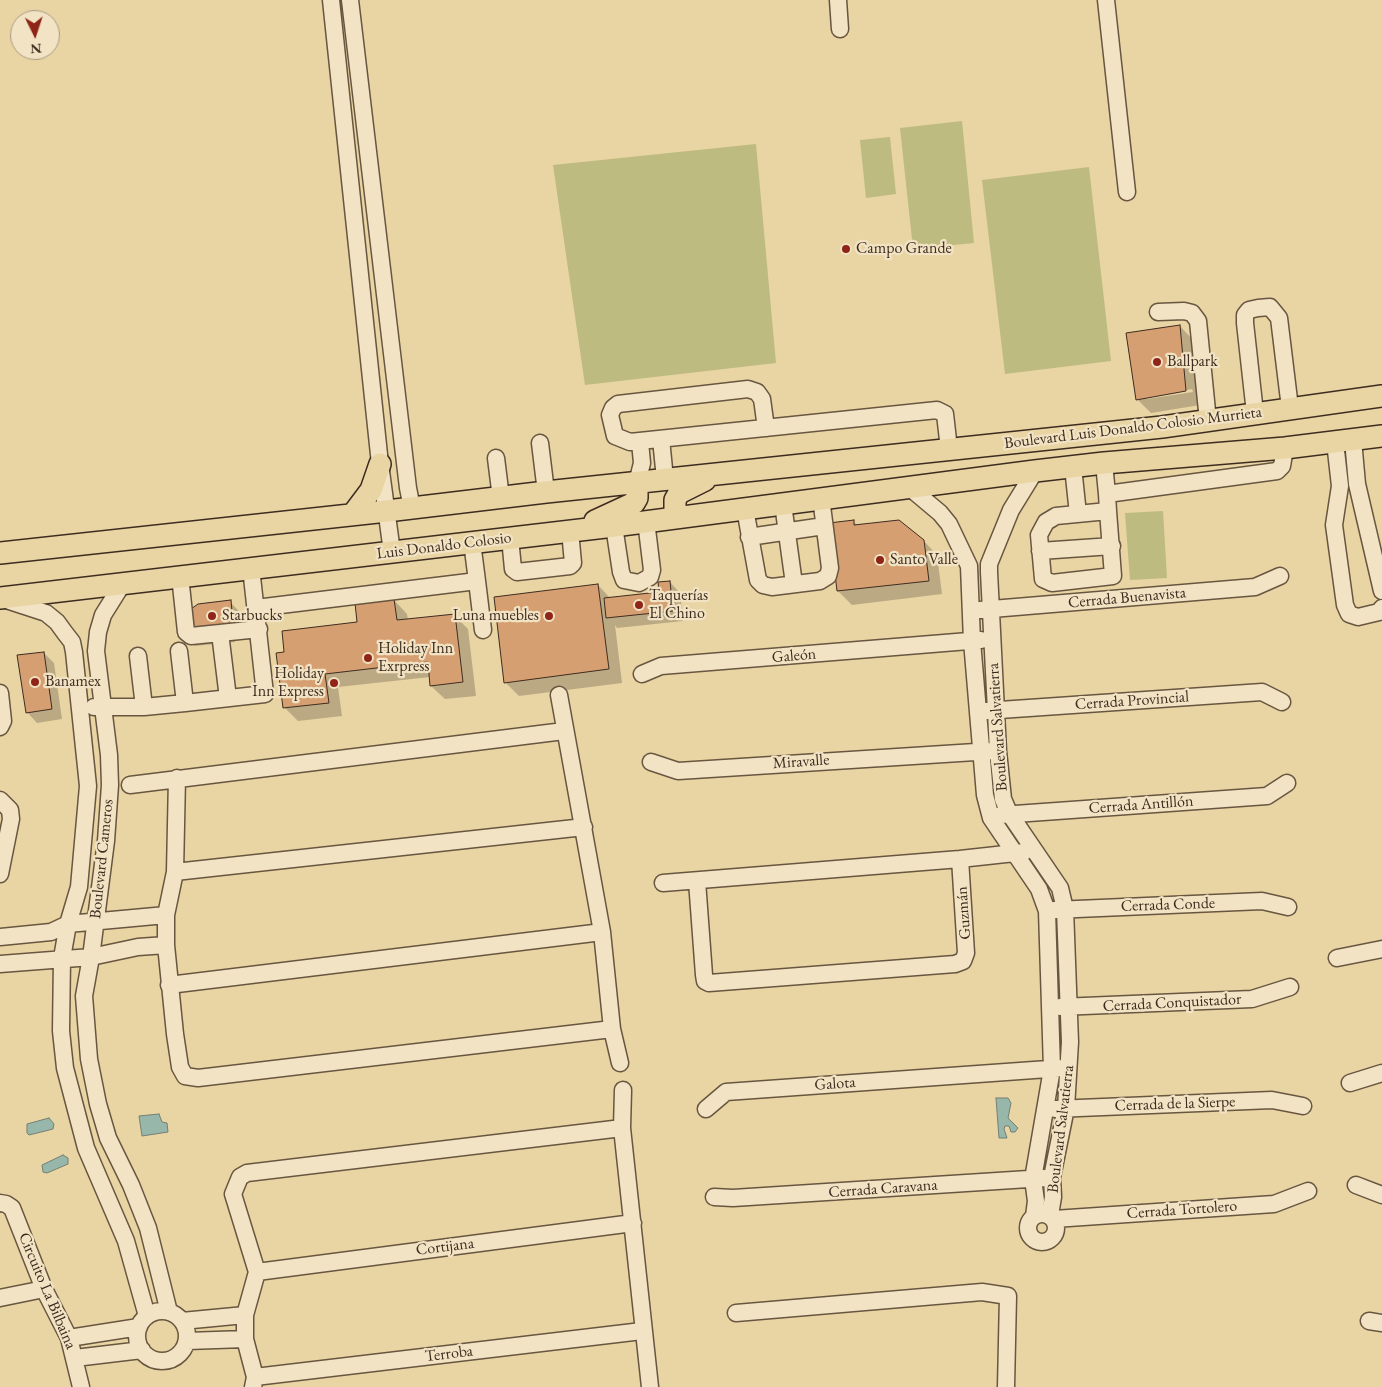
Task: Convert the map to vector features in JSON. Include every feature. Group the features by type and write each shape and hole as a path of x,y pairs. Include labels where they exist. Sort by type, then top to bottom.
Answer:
{"main road":[{"name":"Boulevard Luis Donaldo Colosio Murrieta","path":"719,474 1162,427 1382,396"},
{"path":"1136,460 1141,440 1162,427"},
{"name":"Boulevard Luis Donaldo Colosio Murrieta","path":"886,490 1104,463 1285,448 1382,436"},
{"path":"353,514 371,490 380,464"},
{"path":"0,553 353,514 387,512 546,492 719,474"},
{"path":"675,518 675,500 679,493 719,474"},
{"path":"579,530 634,503 637,498 637,483"},
{"name":"Luis Donaldo Colosio","path":"1,598 614,526 886,490"}],"street":[{"path":"838,0 840,29"},
{"path":"1106,0 1127,192"},
{"path":"392,552 380,464 331,4 351,2 412,508"},
{"path":"357,253 381,251"},
{"path":"1255,413 1245,315 1249,310 1258,308 1270,307 1279,318 1290,408"},
{"path":"1158,312 1184,311 1192,314 1198,321 1208,420"},
{"path":"766,428 762,399 757,392 748,389 618,404 610,415 615,436 630,442 640,442 937,410 945,414 949,449"},
{"path":"661,440 665,479"},
{"path":"1344,441 1357,484 1382,591"},
{"path":"1344,441 1334,525 1346,605 1349,614 1358,617 1379,612 1382,608"},
{"path":"637,483 642,463 640,442"},
{"path":"540,443 546,492"},
{"path":"1106,494 1277,471 1282,466 1285,448"},
{"path":"496,458 501,498"},
{"path":"1104,463 1112,546 1113,576 1052,582 1043,579 1040,535 1046,522 1056,516 1108,512"},
{"path":"1073,467 1078,514"},
{"name":"Boulevard Salvatierra","path":"1035,471 1012,510 989,564 991,640 1003,799 1009,813 1060,888 1065,909 1070,1007 1069,1068 1066,1108 1052,1177 1053,1198 1046,1217"},
{"path":"1340,486 1357,484"},
{"name":"Boulevard Salvatierra","path":"909,486 940,513 949,524 969,566 972,641 985,795 991,818 1039,889 1046,910 1052,1069 1033,1180 1036,1201 1046,1217"},
{"path":"745,509 758,580 764,585 772,587 820,581 828,576 830,568 821,498"},
{"path":"783,504 794,584"},
{"path":"614,526 620,572 624,580 639,583 650,577 652,570 646,521"},
{"path":"749,537 824,526"},
{"path":"510,538 513,569 518,572 570,566 573,563 579,530"},
{"path":"472,542 483,630"},
{"path":"1040,551 1112,546"},
{"path":"969,566 989,564"},
{"path":"81,709 103,706 123,708 144,707 266,693 251,568"},
{"path":"180,576 186,632 192,636 258,629"},
{"name":"Cerrada Buenavista","path":"972,611 1255,587 1280,576"},
{"path":"256,608 477,581"},
{"name":"Boulevard Cameros","path":"122,583 103,615 98,632 96,651 110,785 106,841 92,957 84,996 88,1050 98,1104 108,1138 131,1185 148,1228 176,1316"},
{"name":"Boulevard Cameros","path":"1,598 46,613 57,622 72,642 81,709 88,786 79,887 68,924 62,958 62,1031 65,1068 86,1148 126,1241 143,1322"},
{"path":"220,633 228,698"},
{"name":"Galeón","path":"642,674 662,666 991,640"},
{"path":"180,651 185,703"},
{"path":"138,656 144,707"},
{"name":"Cerrada Provincial","path":"979,712 1262,692 1282,702"},
{"path":"0,693 4,721 0,727"},
{"path":"559,694 564,731 584,827 602,932 612,1029 620,1063"},
{"path":"130,785 564,731"},
{"name":"Miravalle","path":"651,762 678,771 952,752 998,751"},
{"path":"177,778 175,872 166,915 166,945 169,985 180,1067 185,1076 198,1078 612,1029"},
{"name":"Cerrada Antillón","path":"991,818 1009,813 1267,796 1287,783"},
{"path":"88,786 110,785"},
{"path":"0,800 10,810 11,819 0,874"},
{"path":"175,872 584,827"},
{"path":"663,883 1016,854 1035,849"},
{"name":"Guzmán","path":"696,881 704,976 705,981 709,983 955,964 962,961 966,953 960,859"},
{"name":"Cerrada Conde","path":"1046,910 1262,901 1288,906"},
{"path":"0,938 51,932 68,924 166,915"},
{"path":"169,985 602,932"},
{"path":"0,964 92,957 138,947 166,945"},
{"path":"1337,958 1382,948"},
{"name":"Cerrada Conquistador","path":"1051,1007 1252,999 1290,987"},
{"name":"Galota","path":"706,1109 726,1092 1069,1068"},
{"path":"1350,1082 1382,1073"},
{"path":"623,1090 622,1128 633,1223 642,1331 650,1387"},
{"name":"Cerrada de la Sierpe","path":"1045,1109 1272,1100 1303,1106"},
{"path":"254,1382 238,1340 237,1316 257,1272 233,1194 240,1176 247,1173 622,1128"},
{"path":"86,1148 108,1138"},
{"name":"Cerrada Caravana","path":"714,1197 733,1198 1033,1180 1052,1177"},
{"path":"1356,1185 1382,1195"},
{"name":"Cerrada Tortolero","path":"1046,1217 1274,1204 1308,1191"},
{"name":"Circuito La Bilbaina","path":"0,1203 12,1208 44,1289 69,1338 81,1387"},
{"name":"Cortijana","path":"257,1272 633,1223"},
{"path":"0,1298 44,1289"},
{"path":"736,1313 982,1292 1008,1296 1006,1387"},
{"path":"69,1338 143,1322 158,1311 176,1316 237,1316"},
{"path":"143,1322 138,1342 142,1350 153,1359 167,1360 180,1353 187,1341 187,1330 176,1316"},
{"name":"Terroba","path":"254,1382 642,1331"},
{"path":"187,1341 238,1340"},
{"path":"75,1358 142,1350"}],"shaded area":[{"path":"962,121 974,243 913,249 900,128"},
{"path":"890,137 896,194 866,198 860,140"},
{"path":"756,144 776,363 585,385 553,165"},
{"path":"1089,167 1111,361 1005,374 982,180"},
{"path":"1163,511 1167,578 1130,580 1125,513"},
{"path":"996,1098 1008,1098 1011,1103 1008,1118 1018,1128 1015,1132 1011,1132 1009,1126 1005,1126 1007,1138 999,1138"},
{"path":"159,1114 162,1122 167,1123 168,1132 142,1136 139,1116"},
{"path":"49,1118 54,1124 53,1129 29,1135 27,1133 27,1124"},
{"path":"63,1155 68,1158 68,1164 47,1173 43,1172 42,1165"}],"building":[{"name":"Ballpark","path":"1180,325 1186,391 1136,400 1126,333"},
{"name":"Santo Valle","path":"854,520 854,525 899,520 924,540 929,581 837,591 829,523"},
{"name":"Taquerías El Chino","path":"670,581 673,611 606,618 604,598 659,592 658,582"},
{"name":"Luna muebles","path":"598,584 609,669 504,683 494,597"},
{"name":"Holiday Inn Exrpress","path":"394,599 397,620 455,614 463,682 430,686 428,662 325,674 329,703 283,708 276,653 284,652 282,631 357,622 355,603"},
{"name":"Starbucks","path":"231,600 233,623 222,625 222,629 180,633 191,609 198,604"},
{"name":"Banamex","path":"44,652 52,709 26,713 17,655"}],"place":[{"name":"Campo Grande","path":"846,249"},
{"name":"Ballpark","path":"1157,362"},
{"name":"Santo Valle","path":"880,560"},
{"name":"Taquerías El Chino","path":"639,605"},
{"name":"Starbucks","path":"212,616"},
{"name":"Luna muebles","path":"549,616"},
{"name":"Holiday Inn Exrpress","path":"368,658"},
{"name":"Banamex","path":"35,682"},
{"name":"Holiday Inn Express","path":"334,683"}]}
